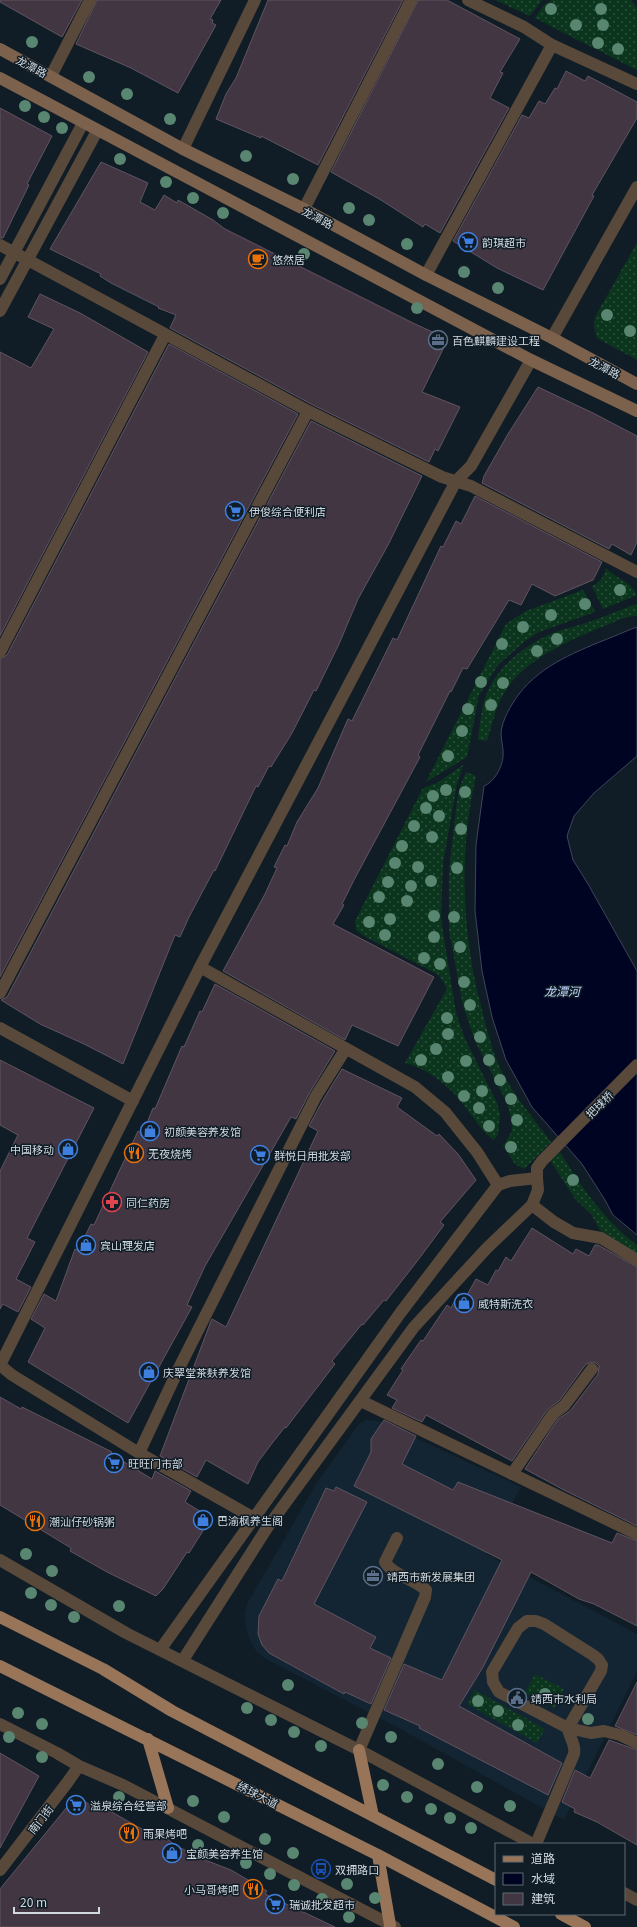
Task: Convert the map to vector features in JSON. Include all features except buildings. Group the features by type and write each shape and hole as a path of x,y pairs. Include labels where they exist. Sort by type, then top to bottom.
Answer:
{"main road":[{"name":"龙潭路","path":"0,49 183,149 304,209 637,384"},
{"path":"0,78 97,131 531,360 637,411"},
{"path":"0,1617 103,1669 172,1711 495,1879"},
{"name":"绣球大道","path":"0,1666 378,1855 514,1927"},
{"path":"148,1739 168,1808"},
{"path":"359,1750 373,1816"},
{"path":"378,1855 393,1926"},
{"path":"563,1915 585,1927"}],"street":[{"path":"50,76 90,0"},
{"path":"183,149 255,0"},
{"path":"304,209 411,0"},
{"path":"468,0 524,27 552,45 637,84"},
{"path":"426,274 552,45"},
{"path":"0,279 83,123"},
{"path":"0,311 27,258 97,131"},
{"path":"552,338 637,187"},
{"path":"0,245 27,258 308,411 442,477 471,486 637,572"},
{"path":"0,652 165,334"},
{"path":"254,1518 138,1453 12,1375 0,1365 200,967 456,481 471,466 531,360"},
{"path":"0,993 308,411"},
{"path":"200,967 346,1050 415,1087 445,1112 477,1152 498,1185"},
{"path":"0,1028 133,1101"},
{"path":"138,1453 180,1366 316,1096 346,1050"},
{"name":"把球桥","path":"532,1205 538,1190 536,1178 537,1168 542,1161 637,1065"},
{"path":"160,1650 401,1312 498,1185 510,1181 536,1178"},
{"path":"183,1660 267,1528 414,1327 487,1248 532,1205 554,1222 573,1233 601,1238 637,1260"},
{"path":"512,1474 553,1414 564,1406 592,1369"},
{"path":"361,1401 637,1534"},
{"path":"359,1750 425,1597 426,1590 416,1582 390,1569 385,1562 397,1538"},
{"path":"0,1560 126,1633 183,1660 359,1750 533,1843"},
{"path":"535,1843 574,1754 575,1746 569,1734 568,1728 602,1665 593,1655 544,1624 536,1621 527,1621 518,1628 492,1672 493,1682 499,1692 568,1728 591,1733 604,1730 620,1735 637,1743"},
{"path":"0,1724 57,1753 78,1766 123,1785 168,1808 393,1926"},
{"name":"南门街","path":"0,1870 68,1783 78,1766"},
{"path":"625,1894 637,1900"}],"shaded area":[{"path":"366,1420 382,1422 521,1487 486,1554 637,1634 637,1671 564,1820 395,1726 266,1659 257,1652 251,1643 246,1629 245,1615 247,1604 318,1481 359,1424"}],"green space":[{"path":"495,0 542,0 530,16"},
{"path":"552,0 631,0 637,8 637,70 535,18 544,5"},
{"path":"637,243 637,360 597,338 594,326 595,317"},
{"path":"606,568 631,586 637,595 603,609 592,586 601,579"},
{"path":"583,590 595,612 539,632 525,641 498,665 479,695 467,757 426,782 506,624 526,611"},
{"path":"637,604 637,616 627,617 576,638 541,657 526,668 513,681 500,700 487,741 478,740 482,710 487,693 498,675 512,659 529,645 548,635 584,624"},
{"path":"463,765 457,784 443,863 441,919 456,1013 465,1039 497,1103 500,1115 498,1134 494,1140 482,1129 454,1093 439,1080 423,1070 405,1063 447,989 439,975 364,936 356,930 355,921 423,788 437,783"},
{"path":"466,772 476,776 470,806 467,835 465,896 467,926 476,985 491,1044 502,1072 519,1099 551,1142 524,1169 515,1164 503,1146 512,1131 511,1118 507,1103 476,1043 463,1006 449,930 449,874 451,852 457,801 460,786"},
{"path":"560,1152 576,1178 594,1202 614,1225 637,1245 637,1256 600,1230 591,1214 575,1199 550,1160"},
{"path":"535,1674 564,1689 554,1708 525,1693"},
{"path":"475,1690 545,1729 537,1743 467,1704"}],"water":[{"name":"龙潭河","path":"637,627 637,756 594,793 574,816 567,836 573,860 637,971 637,1235 613,1215 582,1164 532,1107 506,1060 492,1017 482,971 475,911 476,845 484,786 494,778 501,766 503,754 501,733 505,718 510,708 528,684 538,674 550,666 574,653"}],"place":[{"name":"韵琪超市","path":"468,242"},
{"name":"悠然居","path":"258,259"},
{"name":"百色麒麟建设工程","path":"438,340"},
{"name":"伊俊综合便利店","path":"235,511"},
{"name":"初颜美容养发馆","path":"150,1131"},
{"name":"中国移动","path":"68,1149"},
{"name":"无夜烧烤","path":"134,1153"},
{"name":"群悦日用批发部","path":"260,1155"},
{"name":"同仁药房","path":"112,1202"},
{"name":"宾山理发店","path":"86,1245"},
{"name":"威特斯洗衣","path":"464,1303"},
{"name":"庆翠堂茶麸养发馆","path":"149,1372"},
{"name":"旺旺门市部","path":"114,1463"},
{"name":"巴渝枫养生阁","path":"203,1520"},
{"name":"潮汕仔砂锅粥","path":"35,1521"},
{"name":"靖西市新发展集团","path":"373,1576"},
{"name":"靖西市水利局","path":"517,1698"},
{"name":"溢泉综合经营部","path":"76,1805"},
{"name":"雨果烤吧","path":"129,1833"},
{"name":"宝颜美容养生馆","path":"172,1853"},
{"name":"双拥路口","path":"321,1869"},
{"name":"小马哥烤吧","path":"253,1889"},
{"name":"瑞诚批发超市","path":"275,1904"}]}
